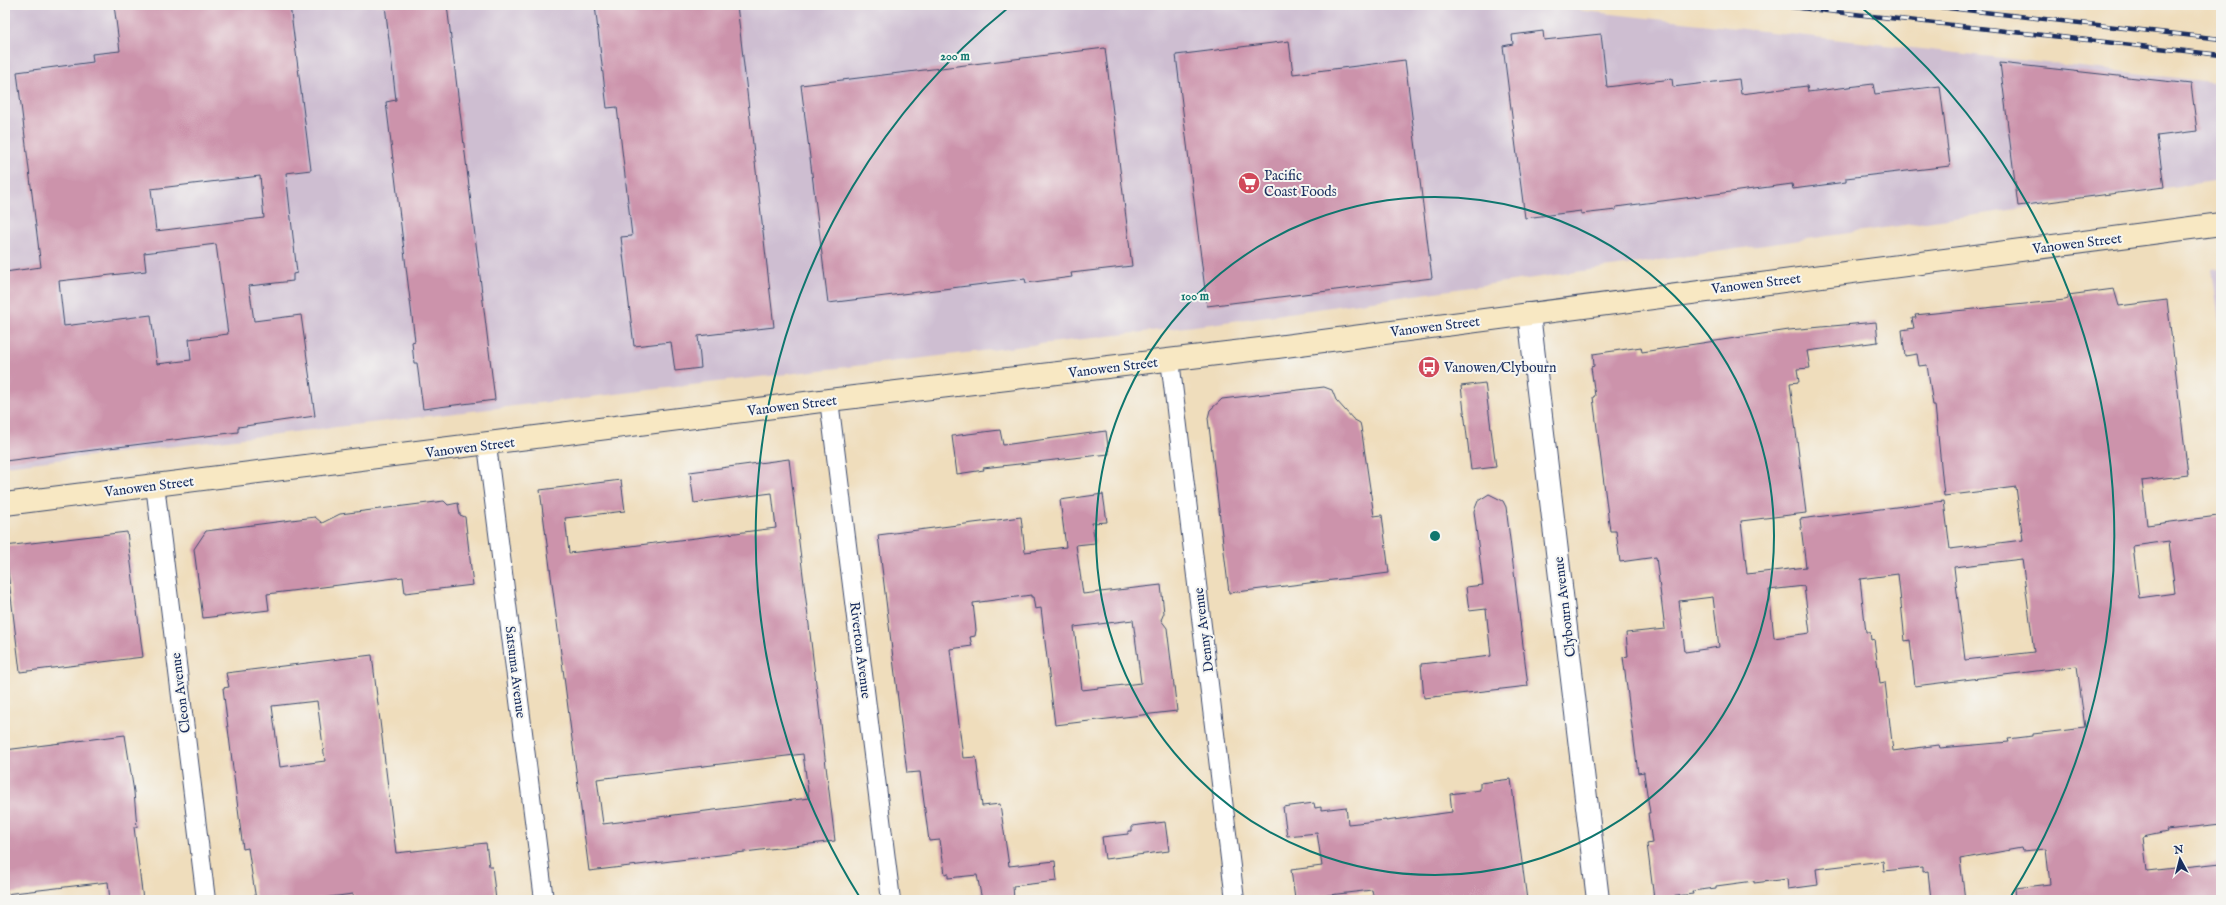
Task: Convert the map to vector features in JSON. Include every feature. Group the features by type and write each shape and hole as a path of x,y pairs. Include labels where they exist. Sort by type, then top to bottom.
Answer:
{"main road":[{"name":"Vanowen Street","path":"5,504 487,445 829,400 1170,360 2221,224"}],"street":[{"name":"Clybourn Avenue","path":"1529,314 1598,900"},
{"name":"Denny Avenue","path":"1170,360 1235,900"},
{"name":"Riverton Avenue","path":"829,400 891,900"},
{"name":"Satsuma Avenue","path":"487,445 544,900"},
{"name":"Cleon Avenue","path":"155,485 206,900"}],"shaded area":[{"path":"5,5 1532,5 2221,83 2221,180 1211,324 5,466"},
{"path":"2221,268 2221,335 2212,269"}],"building":[{"path":"114,5 290,5 311,170 286,173 297,273 293,274 293,281 249,286 254,321 301,315 315,416 238,427 238,432 5,461 5,272 41,267 17,72 93,62 92,54 120,51","holes":["260,176 264,218 156,231 151,189","216,244 228,334 189,339 191,360 157,364 151,315 64,326 59,281 146,271 144,253"]},
{"path":"385,5 447,5 495,400 423,409 417,363 414,363 412,342 415,341 386,102 396,100"},
{"path":"595,5 737,5 774,327 698,336 701,368 675,371 671,342 634,346 621,237 632,236 617,107 607,108"},
{"path":"1543,31 1544,40 1601,34 1607,87 1672,79 1673,87 1739,79 1741,94 1807,86 1808,92 1873,84 1875,94 1940,86 1950,166 1846,178 1846,182 1793,189 1792,184 1616,207 1616,210 1581,214 1581,211 1525,218 1503,46 1513,44 1512,35"},
{"path":"1289,41 1293,74 1405,60 1432,278 1207,306 1176,55"},
{"path":"1105,48 1132,266 1071,273 1072,277 1026,283 1025,279 828,303 801,85"},
{"path":"2000,63 2191,84 2197,131 2157,136 2164,187 2018,206"},
{"path":"2114,289 2119,306 2167,300 2188,475 2142,481 2147,525 2218,516 2221,536 2221,824 2166,830 2167,832 2143,837 2147,871 2221,863 2221,900 2016,900 2015,888 2050,884 2046,849 2022,851 2021,848 1960,859 1965,900 1931,900 1928,871 1922,872 1922,867 1884,871 1883,861 1816,869 1818,885 1788,889 1787,879 1754,883 1754,881 1692,891 1693,894 1654,899 1647,844 1652,843 1648,813 1650,813 1644,772 1638,773 1623,657 1628,656 1626,633 1665,629 1656,557 1620,562 1616,531 1610,531 1593,397 1595,396 1591,367 1594,366 1593,354 1641,347 1642,352 1789,330 1876,322 1878,342 1807,351 1810,368 1797,369 1799,382 1790,383 1806,513 1741,521 1747,574 1806,567 1800,519 1944,501 1950,549 2023,540 2016,487 1944,496 1935,405 1933,405 1927,365 1919,366 1917,354 1905,356 1902,330 1914,328 1912,318 1916,318 1915,315 2065,300 2068,299 2068,295","holes":["2169,541 2175,593 2139,598 2133,546","2022,559 2034,652 1965,660 1954,567","1898,574 1905,641 1910,640 1915,686 2077,666 2085,728 2033,734 2033,736 2008,739 2009,742 1940,748 1939,745 1893,751 1885,682 1880,683 1874,639 1871,640 1870,632 1866,632 1860,579","1804,586 1810,633 1774,638 1769,590","1713,597 1719,647 1685,652 1679,601"]},
{"path":"1485,383 1496,467 1471,470 1461,386"},
{"path":"1324,387 1332,390 1336,400 1353,419 1360,423 1374,516 1382,515 1389,573 1229,593 1208,418 1210,410 1222,399"},
{"path":"1000,430 1003,445 1106,431 1109,454 983,468 984,470 957,474 952,436"},
{"path":"789,459 835,841 589,871 540,490 621,480 625,511 565,518 569,553 776,528 772,493 694,503 690,472","holes":["803,754 809,798 603,824 597,779"]},
{"path":"1103,494 1107,522 1092,523 1095,543 1076,545 1083,594 1161,585 1164,613 1161,620 1167,628 1177,711 1055,725 1041,608 1035,609 1033,597 1031,597 1031,595 973,603 976,630 975,636 970,637 972,646 950,649 963,758 976,757 982,806 1000,804 1009,866 1055,861 1057,881 1013,886 1014,900 982,900 977,875 948,878 948,873 945,874 940,840 929,841 920,772 907,773 878,535 1021,517 1025,552 1066,547 1060,500","holes":["1133,620 1141,683 1082,690 1074,627"]},
{"path":"1489,494 1503,501 1506,507 1528,686 1424,698 1421,664 1491,656 1486,609 1469,611 1466,587 1483,585 1474,511 1478,501"},
{"path":"444,501 448,505 458,503 460,515 465,517 473,585 405,593 403,577 267,594 269,610 203,618 194,549 206,531 315,517 322,523 340,514"},
{"path":"127,532 143,657 20,672 5,546"},
{"path":"372,655 396,853 486,843 489,866 492,866 496,900 354,900 353,894 307,900 256,900 248,848 243,849 223,688 229,687 226,673","holes":["317,701 325,761 280,767 272,706"]},
{"path":"125,735 134,792 137,827 134,827 143,900 110,900 108,882 5,894 5,750"},
{"path":"1511,779 1527,900 1374,900 1372,890 1295,899 1291,870 1322,866 1317,833 1287,836 1283,807 1314,803 1315,808 1321,807 1321,810 1346,807 1348,824 1386,821 1452,812 1450,794 1480,790 1480,783"},
{"path":"1165,822 1169,851 1105,859 1102,837 1128,834 1128,831 1132,831 1132,826"}],"railway":[{"path":"1774,5 2221,55"},
{"path":"1922,5 2221,39"}],"place":[{"name":"Pacific Coast Foods","path":"1249,183"},
{"name":"Vanowen/Clybourn","path":"1429,367"}]}
